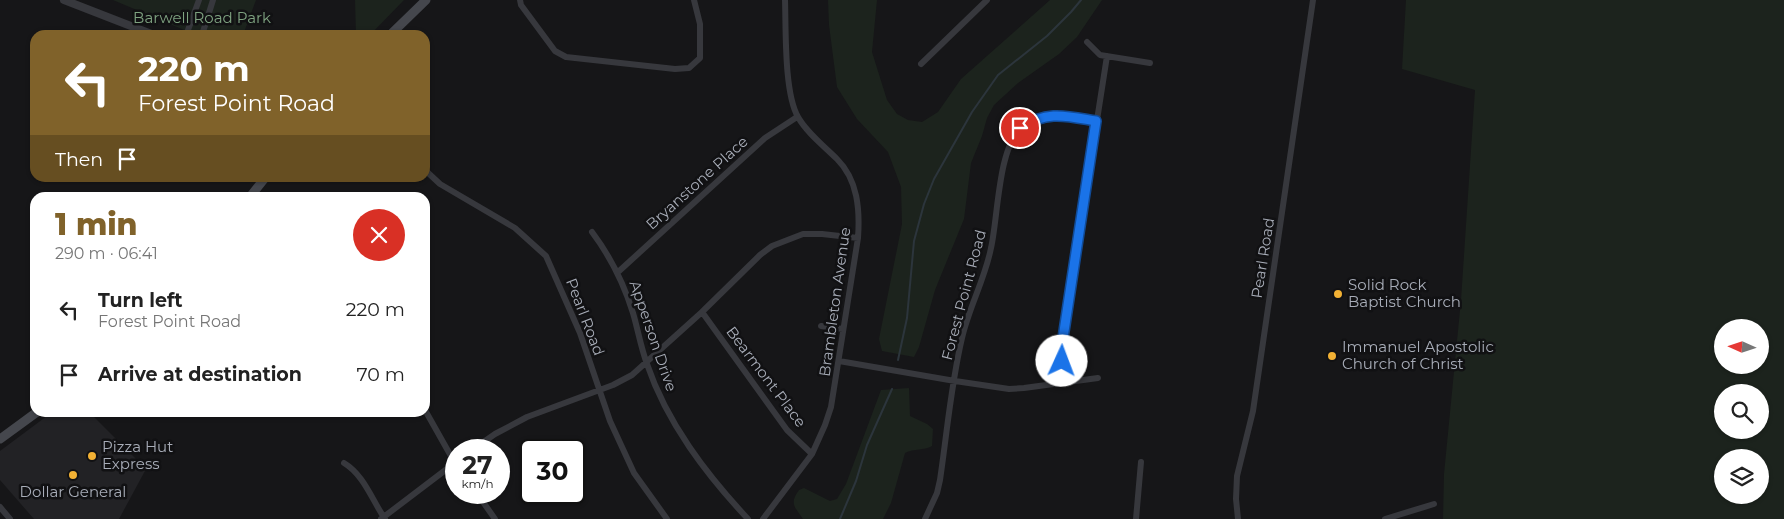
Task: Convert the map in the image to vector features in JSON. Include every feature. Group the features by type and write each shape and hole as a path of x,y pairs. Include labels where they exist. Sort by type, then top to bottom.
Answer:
{"main road":[{"path":"395,30 426,0"},
{"path":"254,192 262,182"},
{"path":"0,439 30,417"}],"street":[{"path":"64,0 141,30"},
{"path":"188,30 199,0"},
{"path":"204,30 213,0"},
{"path":"520,0 521,5 555,51 566,57 675,68 689,68 700,58 700,24 694,0"},
{"name":"Brambleton Avenue","path":"763,519 812,454 825,425 831,407 840,361 858,238 859,214 856,194 850,178 839,160 823,146 798,117 790,91 785,0"},
{"path":"921,64 987,0"},
{"name":"Pearl Road","path":"1238,519 1236,499 1237,476 1254,405 1313,0"},
{"path":"1087,42 1100,54 1150,63"},
{"path":"1064,382 1063,338 1107,56"},
{"name":"Forest Point Road","path":"925,519 934,501 940,480 962,337 991,249 1005,161 1012,139 1020,128 1044,116 1056,115 1096,121"},
{"name":"Bryanstone Place","path":"617,273 765,138 798,117"},
{"name":"Pearl Road","path":"430,175 440,184 516,228 546,256 580,334 598,391 610,421 634,473 667,519"},
{"name":"Apperson Drive","path":"592,232 617,273 632,310 646,363 661,398 688,445 722,491 748,519"},
{"path":"488,439 527,417 619,383 646,363 760,255 772,246 803,234 858,238"},
{"name":"Bearmont Place","path":"702,312 787,430 812,454"},
{"path":"821,326 844,329"},
{"path":"840,361 955,381 1009,388 1024,388 1098,378"},
{"path":"429,417 445,444"},
{"path":"1136,519 1140,462"},
{"path":"344,463 358,475 383,518 445,471"},
{"path":"484,504 495,519"},
{"path":"1385,519 1434,504"},
{"path":"0,507 10,519"}],"shaded area":[{"path":"46,417 94,417 146,469 119,519 34,519 0,480 0,451"}],"green space":[{"name":"Barwell Road Park","path":"113,0 256,0 245,30 184,30"},
{"path":"355,0 404,0 375,30 356,30"},
{"path":"828,0 877,0 872,52 887,100 897,114 908,120 922,122 938,112 961,79 1050,0 1102,0 1077,37 1059,54 1018,83 994,105 987,118 971,163 964,219 935,290 919,347 914,357 882,351 879,339 902,224 901,187 888,152 857,119 837,87 829,25"},
{"path":"1406,0 1784,0 1784,519 1443,519 1444,474 1461,300 1475,90 1402,69"},
{"path":"909,388 910,416 933,429 932,446 905,453 891,503 883,519 803,519 794,505 794,499 799,490 804,488 830,501 837,499 846,484 881,390"}],"waterway":[{"path":"898,360 907,318 914,241 924,204 934,179 972,112 998,75 1047,36 1081,0"},
{"path":"840,519 856,481 867,445 892,389"}],"place":[{"name":"Solid Rock Baptist Church","path":"1338,294"},
{"name":"Immanuel Apostolic Church of Christ","path":"1332,356"},
{"name":"Pizza Hut Express","path":"92,456"},
{"name":"Dollar General","path":"73,475"}],"route":[{"path":"1020,128 1044,116 1068,116 1096,121 1063,338 1062,361"}]}
